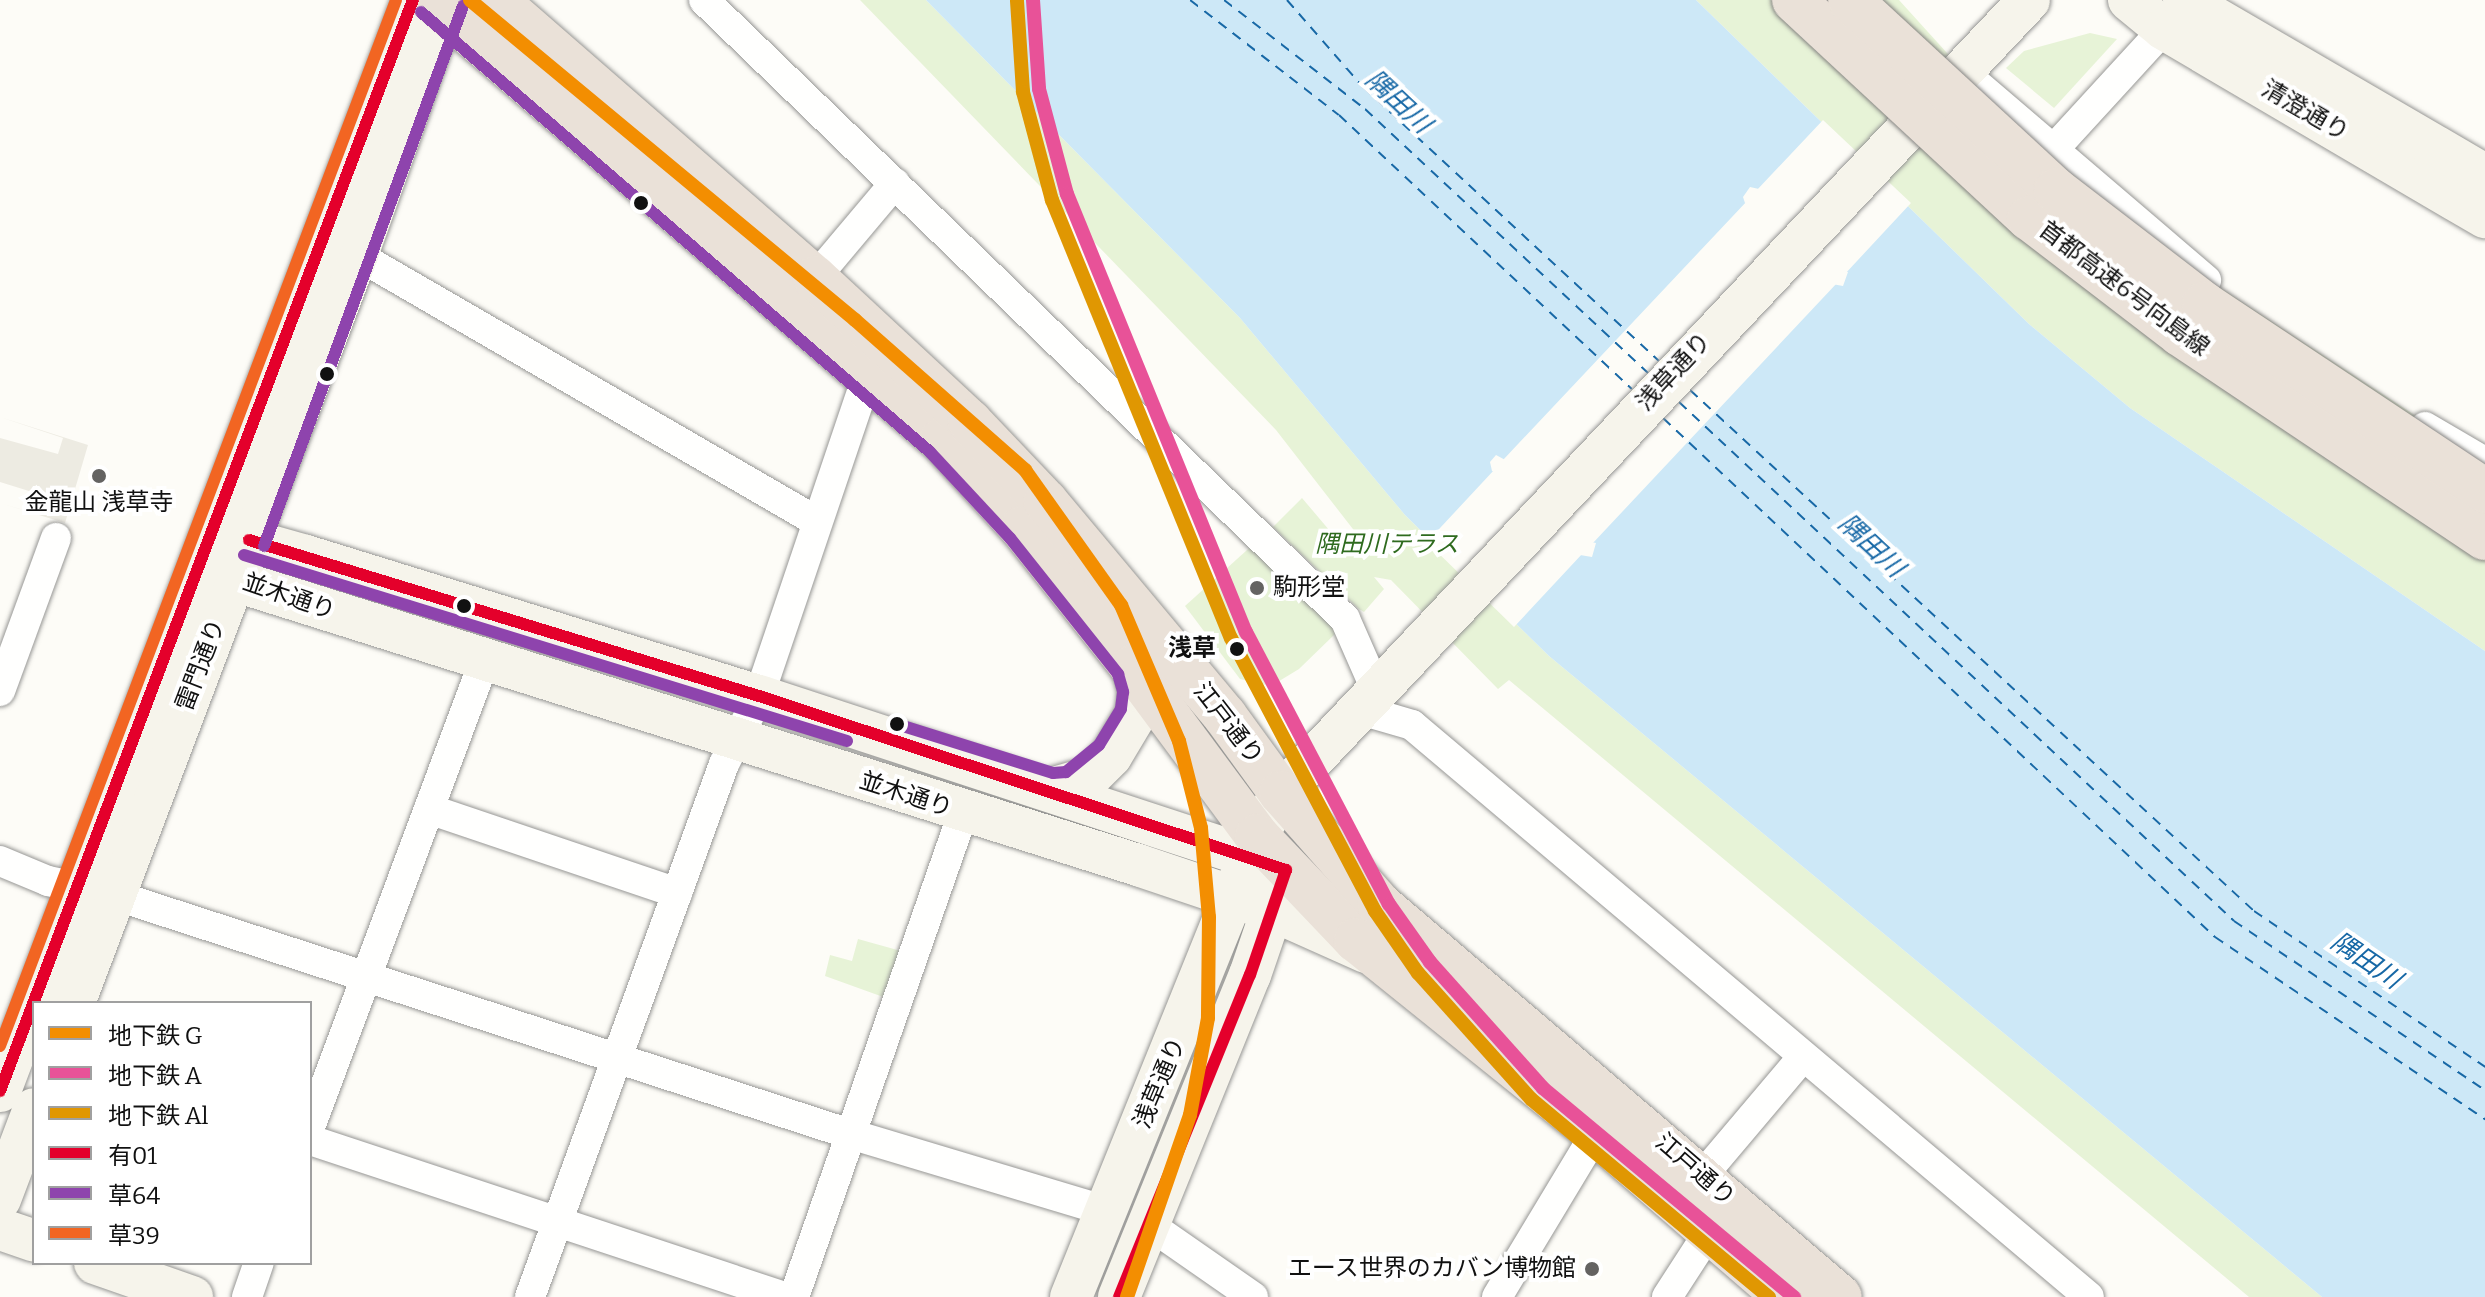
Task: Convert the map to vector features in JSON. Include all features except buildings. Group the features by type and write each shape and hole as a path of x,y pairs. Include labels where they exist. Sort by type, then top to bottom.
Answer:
{"highway":[{"name":"江戸通り","path":"496,0 815,278 941,440 1022,528 1132,667 1260,874 1380,959 1596,1133 1711,1229 1785,1297"},
{"name":"首都高速6号向島線","path":"1794,0 2029,218 2180,334 2485,538"},
{"name":"首都高速6号向島線","path":"1850,0 2056,190 2204,304 2485,491"},
{"name":"江戸通り","path":"434,3 875,355 1046,502 1225,716 1293,806 1380,905 1703,1175 1840,1297"},
{"path":"2204,278 2348,458 2485,561"},
{"path":"1260,874 1380,905"}],"street":[{"path":"704,0 1345,619 1369,701 1412,725 1802,1058 2089,1297"},
{"name":"浅草通り","path":"1071,1297 1260,874 1325,750 1427,637 1953,76 2029,0"},
{"name":"清澄通り","path":"2129,0 2174,14 2481,164"},
{"name":"雷門通り","path":"43,1001 96,892 249,540 357,255 434,3"},
{"name":"雷門通り","path":"74,1001 96,892 208,542 434,3"},
{"path":"2053,150 2174,14"},
{"name":"清澄通り","path":"2174,14 2485,217"},
{"path":"1953,76 2053,150 2204,278 2317,363 2485,462"},
{"path":"815,278 895,183"},
{"path":"357,255 816,521"},
{"path":"530,1297 735,739 759,696 875,355"},
{"path":"0,691 56,538"},
{"name":"並木通り","path":"208,542 249,540 759,696 1070,796 1260,874"},
{"name":"並木通り","path":"208,542 233,580 963,813 1078,847 1260,874"},
{"path":"312,1122 484,661"},
{"path":"1078,847 1091,844 1104,832 1102,814 1070,796 1072,787 1089,778 1111,756 1136,714 1139,691 1132,667"},
{"path":"429,809 677,893"},
{"path":"794,1297 963,813"},
{"path":"0,861 367,975 850,1134 1107,1211"},
{"name":"浅草通り","path":"1119,1297 1148,1224 1260,874"},
{"name":"雷門通り","path":"0,1091 32,1025"},
{"path":"1703,1175 1802,1058"},
{"path":"0,1199 32,1114"},
{"path":"1497,1297 1596,1133"},
{"path":"312,1141 784,1297"},
{"path":"1148,1224 1253,1297"},
{"path":"0,1229 32,1240"},
{"path":"1667,1297 1711,1229"},
{"path":"101,1265 192,1297"},
{"path":"247,1297 258,1265"}],"green space":[{"name":"隅田川テラス","path":"860,0 926,0 1240,318 1405,515 1549,656 2322,1297 2249,1297 1509,680 1498,689 1391,580 1374,577 1384,589 1364,612 1359,609 1273,527 1302,498 1341,544 1356,533 1276,430"},
{"path":"1696,0 1899,0 2005,117 2153,244 2485,461 2485,651 2130,408 2029,324"},
{"path":"2090,33 2117,39 2054,108 2006,68 2024,51"},
{"path":"1257,541 1334,628 1335,634 1299,669 1271,686 1240,679 1185,606"},
{"path":"858,939 901,951 886,998 825,976 830,955 852,961"}],"shaded area":[{"path":"0,417 88,445 65,523 0,503 40,515 45,496 0,482 0,438 58,454 63,438"}],"water":[{"name":"隅田川","path":"926,0 1696,0 2029,324 2130,408 2485,651 2485,1297 2322,1297 1549,656 1405,515 1240,318","holes":["1750,187 1759,189 1762,201 1745,203 1743,197","1833,269 1848,272 1843,286 1832,284","1496,455 1509,462 1504,474 1492,471 1490,462","1581,540 1596,543 1592,557 1580,555"]}],"pier":[{"path":"1823,120 1911,203 1844,275 1834,274 1837,283 1592,544 1583,545 1583,553 1514,627 1427,542 1495,469 1503,469 1503,460 1748,200 1757,201 1756,191"}],"ferry route":[{"path":"1190,0 1339,115 1632,389"},
{"path":"1224,0 1365,109 1648,373"},
{"path":"1287,0 1363,87 1659,361"},
{"path":"1690,390 2254,911 2485,1067"},
{"path":"1679,402 2234,921 2485,1090"},
{"path":"1663,418 2215,937 2485,1119"}],"metro line":[{"name":"G","path":"470,0 855,320 1025,470 1121,605 1179,741 1201,828 1209,917 1208,1018 1190,1115 1127,1297"},
{"name":"A","path":"1033,0 1039,89 1067,194 1246,632 1389,904 1430,962 1543,1088 1794,1297"},
{"name":"Al","path":"1017,1 1023,92 1052,200 1231,638 1375,911 1418,973 1531,1099 1769,1297"}],"transit line":[{"name":"草39","path":"0,1046 396,0"},
{"name":"有01","path":"34,1001 413,0"},
{"name":"草64","path":"264,546 463,6"},
{"name":"草64","path":"421,12 930,452 1010,538 1118,674 1123,692 1121,709 1099,745 1066,772 1053,773 897,724"},
{"name":"有01","path":"249,540 759,696 1286,870"},
{"name":"草64","path":"244,555 847,741"},
{"name":"有01","path":"1119,1297 1250,975 1286,870"},
{"name":"有01","path":"0,1091 32,1006"}],"place":[{"name":"金龍山 浅草寺","path":"99,476"},
{"name":"駒形堂","path":"1257,588"},
{"name":"浅草","path":"1237,649"},
{"name":"エース世界のカバン博物館","path":"1592,1269"}]}
